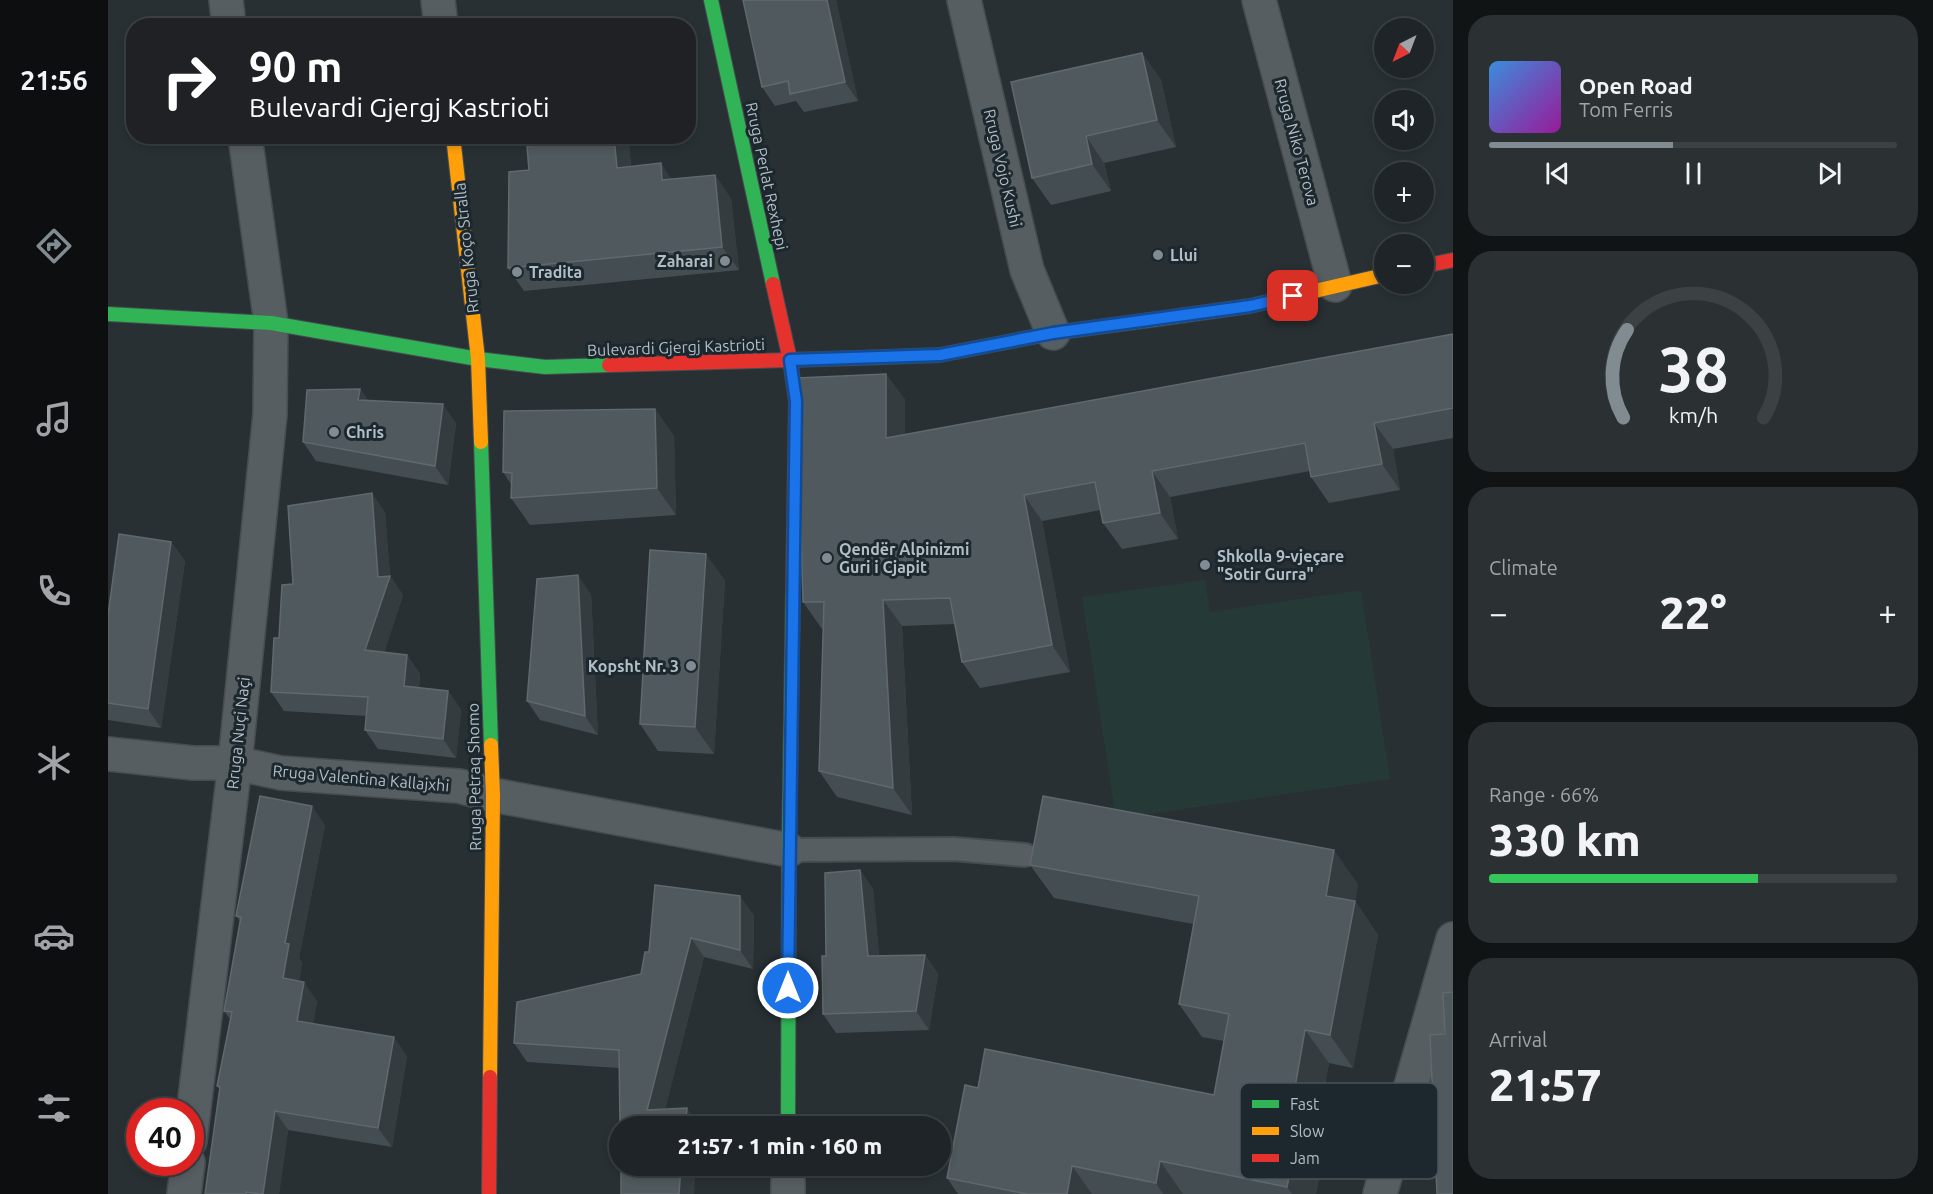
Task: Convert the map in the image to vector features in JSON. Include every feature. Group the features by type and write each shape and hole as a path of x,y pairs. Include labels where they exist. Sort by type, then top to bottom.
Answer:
{"street":[{"path":"226,0 229,18"},
{"path":"438,0 440,18"},
{"name":"Rruga Perlat Rexhepi","path":"711,0 790,360 796,401 789,850 788,1116"},
{"name":"Rruga Vojo Kushi","path":"964,0 1027,270 1053,333"},
{"name":"Rruga Niko Terova","path":"1259,0 1335,285"},
{"name":"Rruga Nuçi Naçi","path":"195,1098 235,763 270,414 271,323 246,144"},
{"name":"Rruga Koço Stralla","path":"454,144 478,359"},
{"path":"1434,264 1453,260"},
{"name":"Bulevardi Gjergj Kastrioti","path":"108,314 271,323 478,359 545,367 790,360 940,355 1053,333 1250,306 1374,277"},
{"name":"Rruga Petraq Shomo","path":"478,359 493,795 489,1194"},
{"name":"Rruga Valentina Kallajxhi","path":"108,754 193,762 235,763 281,773 459,786 493,795 789,850"},
{"path":"1412,1083 1453,939"},
{"path":"184,1194 186,1176"},
{"path":"788,1176 788,1194"},
{"path":"1380,1194 1384,1179"}],"lane":[{"path":"789,850 954,849 1025,855"}],"green space":[{"path":"1205,580 1210,612 1361,590 1390,779 1116,819 1082,597"}],"building":[{"path":"743,0 827,0 845,82 790,94 788,81 762,87"},
{"path":"1142,53 1157,120 1086,136 1092,164 1032,178 1011,82"},
{"path":"615,144 617,168 661,163 662,180 715,175 722,247 508,268 509,172 529,170 527,146"},
{"path":"1453,334 1453,408 1374,423 1382,464 1311,477 1305,443 1152,471 1160,513 1103,523 1095,482 1024,495 1052,645 962,662 950,598 883,600 893,788 819,771 824,602 803,602 797,378 886,374 886,438"},
{"path":"360,389 358,400 443,404 435,466 303,442 307,390"},
{"path":"655,409 657,488 511,498 512,473 503,472 504,411"},
{"path":"372,493 378,577 390,576 365,650 407,655 404,686 448,691 443,739 365,730 368,697 271,692 274,638 279,638 282,585 293,584 288,506"},
{"path":"119,534 171,542 148,709 108,703 108,615"},
{"path":"650,550 706,554 695,727 640,724"},
{"path":"578,575 585,716 527,701 537,579"},
{"path":"260,796 312,806 285,943 289,944 283,978 304,982 297,1021 394,1037 378,1128 275,1111 263,1194 246,1192 246,1194 205,1194 220,1087 217,1086 232,1012 224,1011 241,917 236,916"},
{"path":"1043,796 1334,850 1326,896 1355,901 1330,1035 1305,1030 1296,1083 1240,1083 1240,1177 1160,1161 1156,1183 1072,1166 1067,1194 1027,1194 947,1178 951,1176 951,1157 965,1085 978,1088 985,1049 1214,1095 1229,1014 1179,1004 1199,896 1030,865"},
{"path":"860,870 868,956 925,955 916,1011 823,1014 822,956 826,956 825,873"},
{"path":"655,885 740,896 740,950 691,938 647,1110 687,1108 686,1116 620,1116 619,1050 514,1043 517,1002 641,974 645,952 649,952"},
{"path":"1453,992 1453,1194 1437,1194 1438,1083 1432,1083 1430,1035 1445,1034 1443,993"},
{"path":"621,1176 680,1176 679,1194 621,1194"},
{"path":"1248,1179 1289,1179 1287,1187"}],"traffic: fast":[{"path":"711,0 773,284"},
{"path":"108,314 271,323 478,359 545,367 609,365"},
{"path":"857,358 940,355 1053,333 1150,320"},
{"path":"481,442 491,745"},
{"path":"788,1116 793,589"}],"traffic: slow":[{"path":"454,144 478,359 481,442"},
{"path":"1150,320 1250,306 1374,277"},
{"path":"490,1077 493,795 491,745"}],"traffic: jam":[{"path":"1434,264 1453,260"},
{"path":"773,284 790,360 796,401 793,589"},
{"path":"609,365 857,358"},
{"path":"489,1194 490,1077"}],"place":[{"name":"Llui","path":"1158,255"},
{"name":"Zaharai","path":"725,261"},
{"name":"Tradita","path":"517,272"},
{"name":"Chris","path":"334,432"},
{"name":"Qendër Alpinizmi Guri i Cjapit","path":"827,558"},
{"name":"Shkolla 9-vjeçare \"Sotir Gurra\"","path":"1205,565"},
{"name":"Kopsht Nr. 3","path":"691,666"}],"route":[{"path":"788,988 796,401 790,360 940,355 1053,333 1250,306 1293,296"}]}
